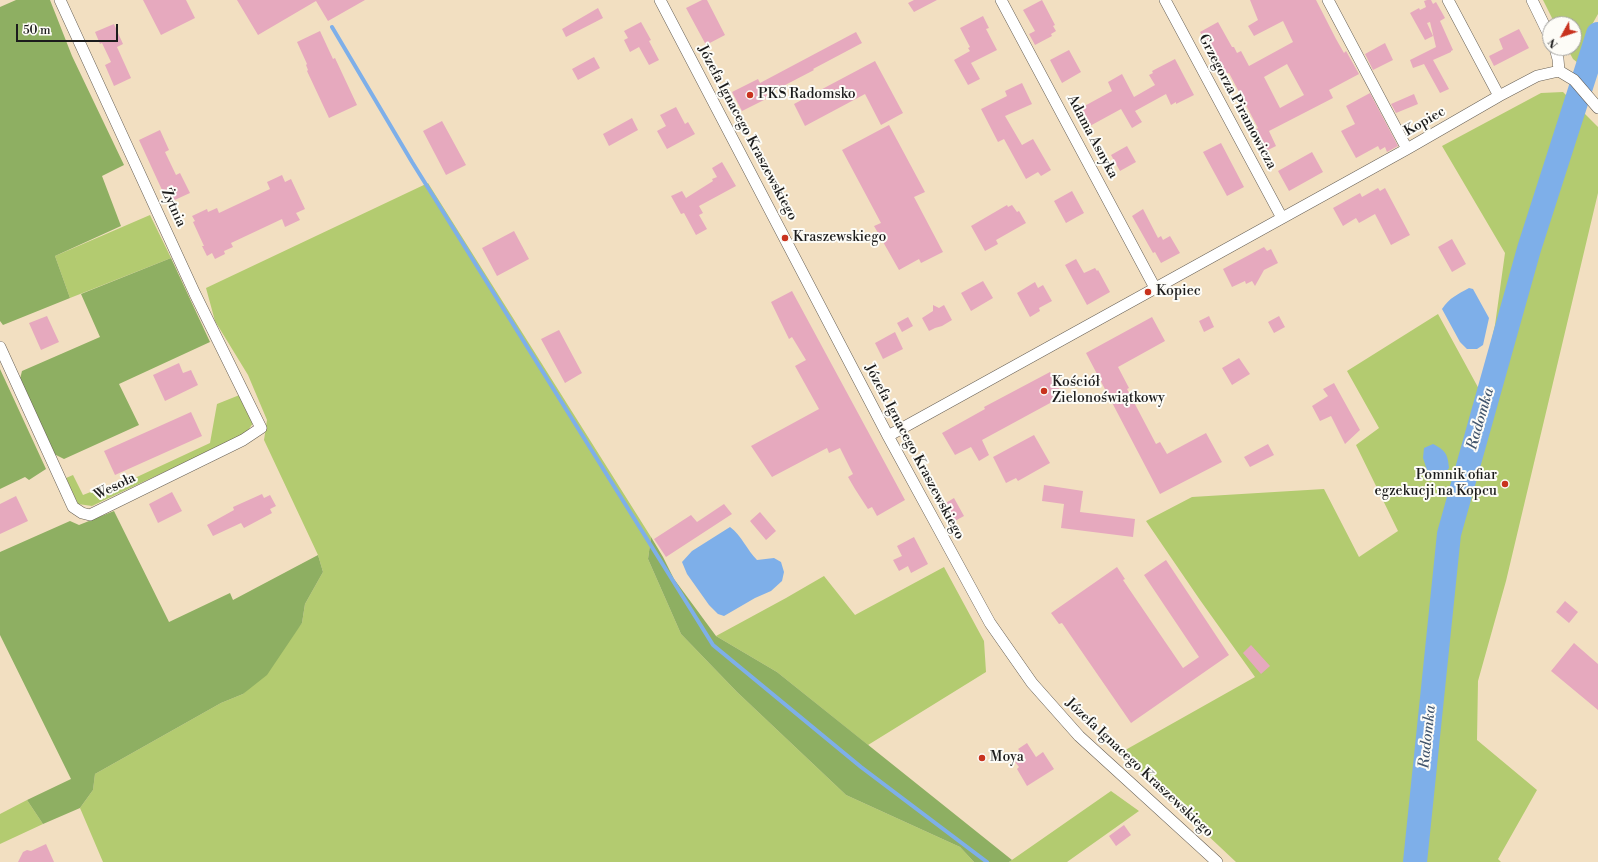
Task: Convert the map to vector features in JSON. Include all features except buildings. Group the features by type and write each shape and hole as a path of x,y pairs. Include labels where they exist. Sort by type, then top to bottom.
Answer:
{"street":[{"name":"Żytnia","path":"60,0 195,294 261,428"},
{"name":"Józefa Ignacego Kraszewskiego","path":"660,0 888,436 990,623 1032,683 1079,736 1217,862"},
{"name":"Adama Asnyka","path":"1002,0 1155,288"},
{"name":"Grzegorza Piramowicza","path":"1166,0 1282,218"},
{"path":"1328,0 1407,149"},
{"path":"1448,0 1499,96"},
{"path":"1532,0 1542,21"},
{"path":"1557,56 1559,71 1574,80 1598,108"},
{"name":"Kopiec","path":"888,436 1407,149 1499,96 1537,76 1559,71"},
{"name":"Wesoła","path":"0,347 73,507 82,513 90,515 243,440 261,428"}],"green space":[{"path":"16,0 50,0 72,56 124,165 102,176 121,226 55,256 70,298 3,325 0,321 0,7"},
{"path":"1543,0 1598,0 1598,14 1589,30 1582,51 1582,16 1551,16"},
{"path":"1571,56 1580,56 1578,63"},
{"path":"1563,92 1598,127 1598,193 1506,581 1478,681 1477,740 1537,790 1498,859 1501,862 1236,862 1120,753 1255,677 1146,521 1192,497 1324,489 1359,557 1398,531 1356,445 1379,428 1347,371 1438,314 1480,391 1495,325 1505,253 1442,146 1541,93"},
{"path":"428,183 651,537 648,559 681,634 737,692 846,795 960,847 974,862 103,862 80,808 93,790 95,774 221,703 243,694 302,623 305,604 323,572 318,555 264,440 267,420 248,375 215,321 206,288"},
{"path":"150,215 171,258 70,298 55,256"},
{"path":"171,258 210,342 119,384 139,425 64,459 54,454 20,379 22,371 100,337 81,294"},
{"path":"0,369 46,469 29,480 25,477 0,489"},
{"path":"242,394 254,422 245,434 92,506 78,504 66,478 73,475 83,495 93,491 96,496 210,443 217,404"},
{"path":"114,511 169,622 230,593 233,600 318,555 323,572 305,604 302,623 267,675 243,694 221,703 95,774 93,790 80,808 43,824 27,800 71,779 0,635 0,552 70,521 79,525"},
{"path":"651,537 674,579 716,636 777,672 1012,860 1009,862 974,862 960,847 846,795 737,692 681,634 648,559"},
{"path":"944,567 984,641 986,672 868,745 777,672 716,636 824,576 855,615"},
{"path":"1111,791 1139,811 1067,862 1009,862"},
{"path":"27,800 43,824 0,844 0,814"}],"water":[{"path":"1469,288 1473,289 1489,318 1483,345 1477,349 1467,349 1460,342 1442,309 1457,294"},
{"path":"1433,444 1440,448 1447,456 1449,468 1443,476 1436,478 1428,473 1423,458 1424,448"},
{"path":"730,527 757,560 774,558 781,562 784,572 782,581 771,591 755,598 724,616 718,614 709,605 687,574 682,562 692,551"}],"waterway":[{"path":"332,27 412,162 713,645 861,767 987,862"},
{"name":"Radomka","path":"1415,862 1449,534 1529,249 1598,34"}],"place":[{"name":"PKS Radomsko","path":"750,95"},
{"name":"Kraszewskiego","path":"785,238"},
{"name":"Kopiec","path":"1148,292"},
{"name":"Kościół Zielonoświątkowy","path":"1044,391"},
{"name":"Pomnik ofiar egzekucji na Kopcu","path":"1505,484"},
{"name":"Moya","path":"982,758"}]}
